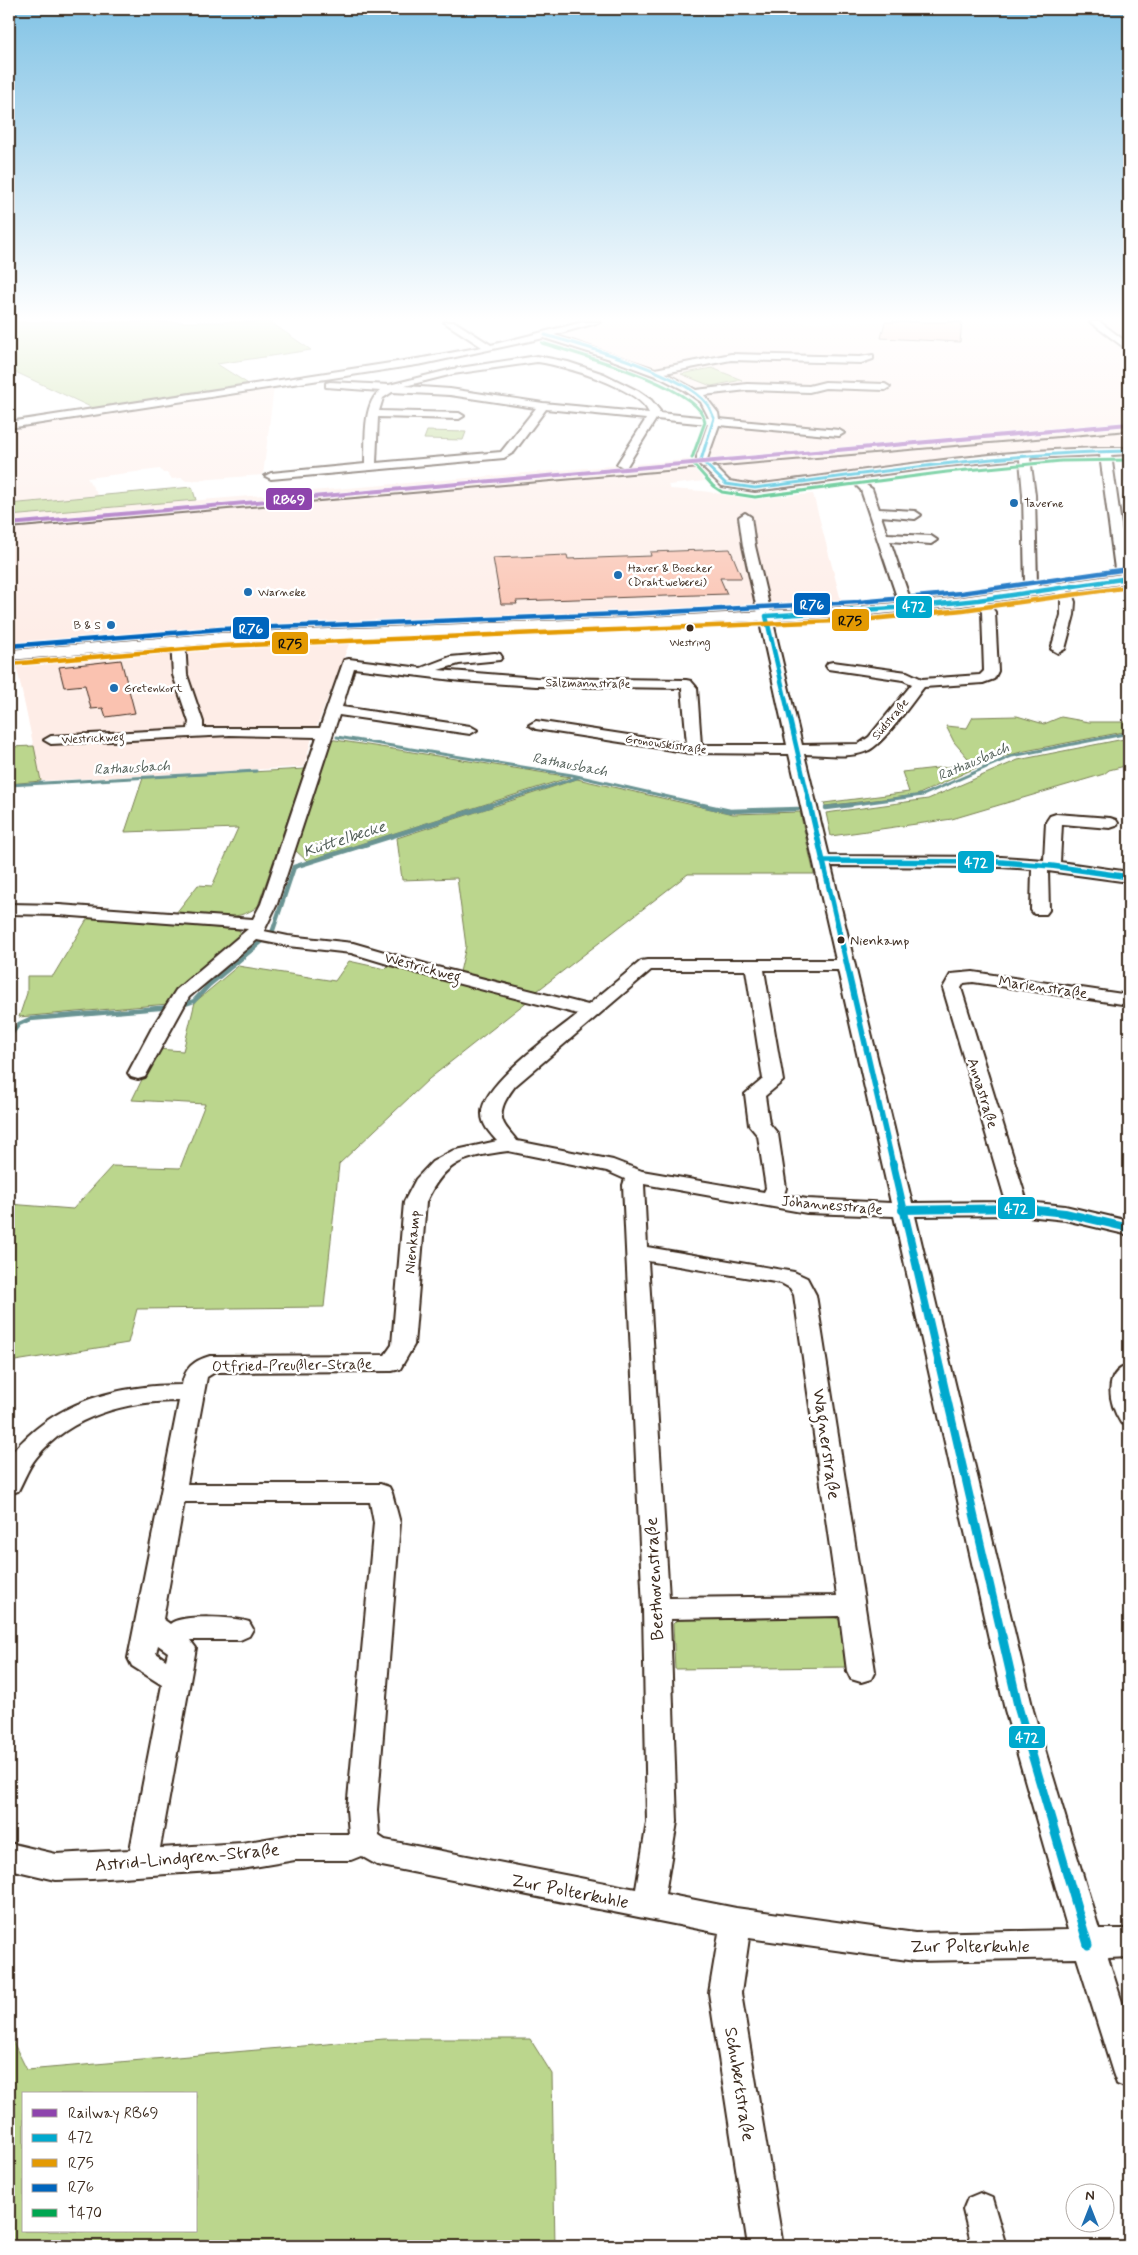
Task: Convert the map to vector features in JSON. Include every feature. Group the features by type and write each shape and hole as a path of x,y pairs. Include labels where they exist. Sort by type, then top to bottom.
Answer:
{"main road":[{"path":"9,655 178,641 766,616 911,607 1037,592 1129,577"}],"street":[{"path":"370,468 373,427"},
{"path":"271,476 504,455 527,427"},
{"path":"622,464 646,427"},
{"path":"711,427 701,460 718,479 732,486 761,488 910,469 946,462 1067,452 1129,451"},
{"path":"773,427 839,433"},
{"path":"1105,451 1121,570 1129,577"},
{"path":"1024,456 1027,459 1029,477 1028,540 1031,586 1037,592"},
{"path":"910,469 915,472 914,477 908,481 857,487 866,489 904,600 911,607"},
{"path":"874,512 915,515"},
{"path":"745,517 749,546 845,964 1019,1710 1088,1945 1129,2073"},
{"path":"883,537 931,540"},
{"path":"1058,589 1066,597 1068,604 1058,649"},
{"name":"Südstraße","path":"833,666 907,676 920,683 973,681 989,676 991,672 988,612 978,600"},
{"path":"178,641 180,675 196,722 195,732"},
{"path":"423,672 452,660 495,657"},
{"name":"Salzmannstraße","path":"334,710 349,663 423,672 566,683 686,684 690,688 695,742 691,749"},
{"name":"Südstraße","path":"797,750 851,750 863,748 874,740 920,683"},
{"path":"138,1073 161,1028 182,994 256,930 269,904 334,710 470,730"},
{"name":"Gronowskistraße","path":"536,725 691,749 797,750"},
{"name":"Westrickweg","path":"51,740 195,732 325,734"},
{"path":"1040,910 1046,865 1056,819 1110,822"},
{"path":"822,861 959,860 1046,865 1129,877"},
{"name":"Westrickweg","path":"9,909 59,910 256,930 353,948 426,970 590,1011"},
{"path":"508,1145 508,1139 497,1129 492,1118 492,1106 495,1098 508,1082 590,1011 634,976 845,964"},
{"name":"Johannesstraße","path":"755,970 773,1081 754,1094 759,1125 768,1134 776,1188 772,1200"},
{"name":"Marienstraße","path":"957,978 973,976 1129,1000"},
{"name":"Annastraße","path":"957,978 952,988 1018,1208"},
{"name":"Johannesstraße","path":"508,1145 613,1166 627,1170 637,1176 664,1179 772,1200 826,1207 902,1210 1018,1208 1065,1213 1129,1228"},
{"name":"Nienkamp","path":"392,1363 403,1345 416,1202 426,1179 439,1166 459,1155 480,1149 508,1145"},
{"name":"Beethovenstraße","path":"637,1176 633,1185 656,1608 662,1822 648,1906"},
{"name":"Wagnerstraße","path":"638,1252 786,1277 799,1283 805,1294 861,1670"},
{"name":"Otfried-Preußler-Straße","path":"176,1680 142,1658 196,1373 210,1364 392,1363"},
{"path":"1129,1373 1122,1379 1120,1390 1129,1417"},
{"path":"9,1485 20,1462 45,1434 82,1412 104,1403 143,1394 193,1393"},
{"path":"174,1493 380,1493 387,1523 362,1810 365,1842"},
{"path":"656,1608 850,1606"},
{"path":"143,1862 182,1648 149,1623"},
{"path":"172,1639 182,1629 240,1629"},
{"name":"Zur Polterkuhle","path":"365,1842 377,1852 389,1856 648,1906 736,1922 915,1948 1129,1943"},
{"name":"Astrid-Lindgren-Straße","path":"9,1856 56,1867 242,1856 295,1847 352,1847 365,1842"},
{"name":"Schubertstraße","path":"736,1922 725,1993 766,2246"},
{"path":"980,2210 989,2246"}],"shaded area":[{"path":"9,427 269,427 263,475 186,481 182,478 172,479 168,473 163,473 160,469 87,478 98,495 9,504"},
{"path":"719,427 1129,427 1129,449 1074,449 755,486 735,484 725,479 706,460"},
{"path":"696,459 713,480 668,485 670,489 702,491 747,498 813,494 843,608 189,635 9,649 9,516"},
{"path":"351,639 311,741 304,767 41,781 15,659 165,646"}],"green space":[{"path":"427,431 466,432 463,440 424,439"},
{"path":"192,487 196,500 9,516 9,504"},
{"path":"1017,716 1044,724 1061,717 1089,722 1129,722 1129,731 1025,751 995,759 917,795 825,806 824,803 909,792 902,772 973,764 954,742 946,726 967,728 973,717"},
{"path":"1129,738 1129,765 1109,770 1104,774 952,819 831,836 826,813 928,799 1018,760"},
{"path":"329,739 571,777 307,861 295,850 295,844"},
{"path":"34,746 41,781 9,784 9,747"},
{"path":"305,769 258,906 250,912 230,917 176,913 198,885 212,886 238,828 125,832 143,778"},
{"path":"577,779 733,814 800,812 814,874 688,874 537,991 460,972 466,946 457,878 402,880 397,838"},
{"path":"89,916 239,930 243,937 168,1004 19,1017 27,993 27,976 53,976"},
{"path":"349,961 385,969 390,964 529,1000 429,1079 339,1164 324,1307 137,1309 128,1343 9,1362 9,1204 73,1209 112,1166 180,1168 205,1104 132,1100 157,1049 183,1051 195,1002 238,966 335,981"},
{"path":"828,1613 841,1621 848,1667 675,1669 673,1624 683,1614"},
{"path":"9,2034 27,2070 384,2039 530,2039 552,2074 555,2246 9,2246"}],"building":[{"name":"Haver & Boecker (Drahtweberei)","path":"730,549 742,578 720,578 727,594 516,601 517,604 501,604 493,558 567,555 568,559 651,556 650,552"},
{"name":"Gretenkort","path":"121,660 135,713 106,717 103,708 91,709 85,685 64,687 59,667"}],"waterway":[{"path":"39,648 153,639"},
{"name":"Rathausbach","path":"841,806 923,795 1012,756 1129,733"},
{"name":"Rathausbach","path":"337,737 572,775 708,806"},
{"name":"Rathausbach","path":"9,785 256,771"},
{"name":"Küttelbecke","path":"487,806 579,777"},
{"name":"Küttelbecke","path":"180,1006 194,1001 209,985 272,933 294,867 491,805"},
{"name":"Rathausbach","path":"702,805 730,811 798,809"},
{"name":"Rathausbach","path":"826,808 851,805"},
{"name":"Küttelbecke","path":"9,1037 19,1024 30,1019 171,1007"}],"railway":[{"path":"9,528 1129,431"}],"rail line":[{"name":"RB69","path":"9,524 1093,427"}],"transit line":[{"name":"T470","path":"692,458 705,427"},
{"name":"472","path":"701,460 711,427"},
{"name":"472","path":"701,460 726,484 755,488 946,463 1061,452 1129,451"},
{"name":"T470","path":"695,466 713,486 722,492 755,497 947,472 1061,461 1129,460"},
{"name":"R76","path":"9,646 221,629 647,613 859,602 961,593 1128,569"},
{"name":"472","path":"1088,1945 1019,1710 766,616 911,607 978,600 1129,578"},
{"name":"R75","path":"10,664 222,646 861,620 963,610 1129,587"},
{"name":"472","path":"822,861 1001,862 1052,866 1129,877"},
{"name":"472","path":"902,1210 1018,1208 1065,1213 1129,1228"}],"place":[{"name":"Taverne","path":"1014,503"},
{"name":"Haver & Boecker (Drahtweberei)","path":"618,575"},
{"name":"Warneke","path":"248,592"},
{"name":"B & S","path":"111,625"},
{"name":"Westring","path":"690,628"},
{"name":"Gretenkort","path":"114,688"},
{"name":"Nienkamp","path":"841,940"}]}
